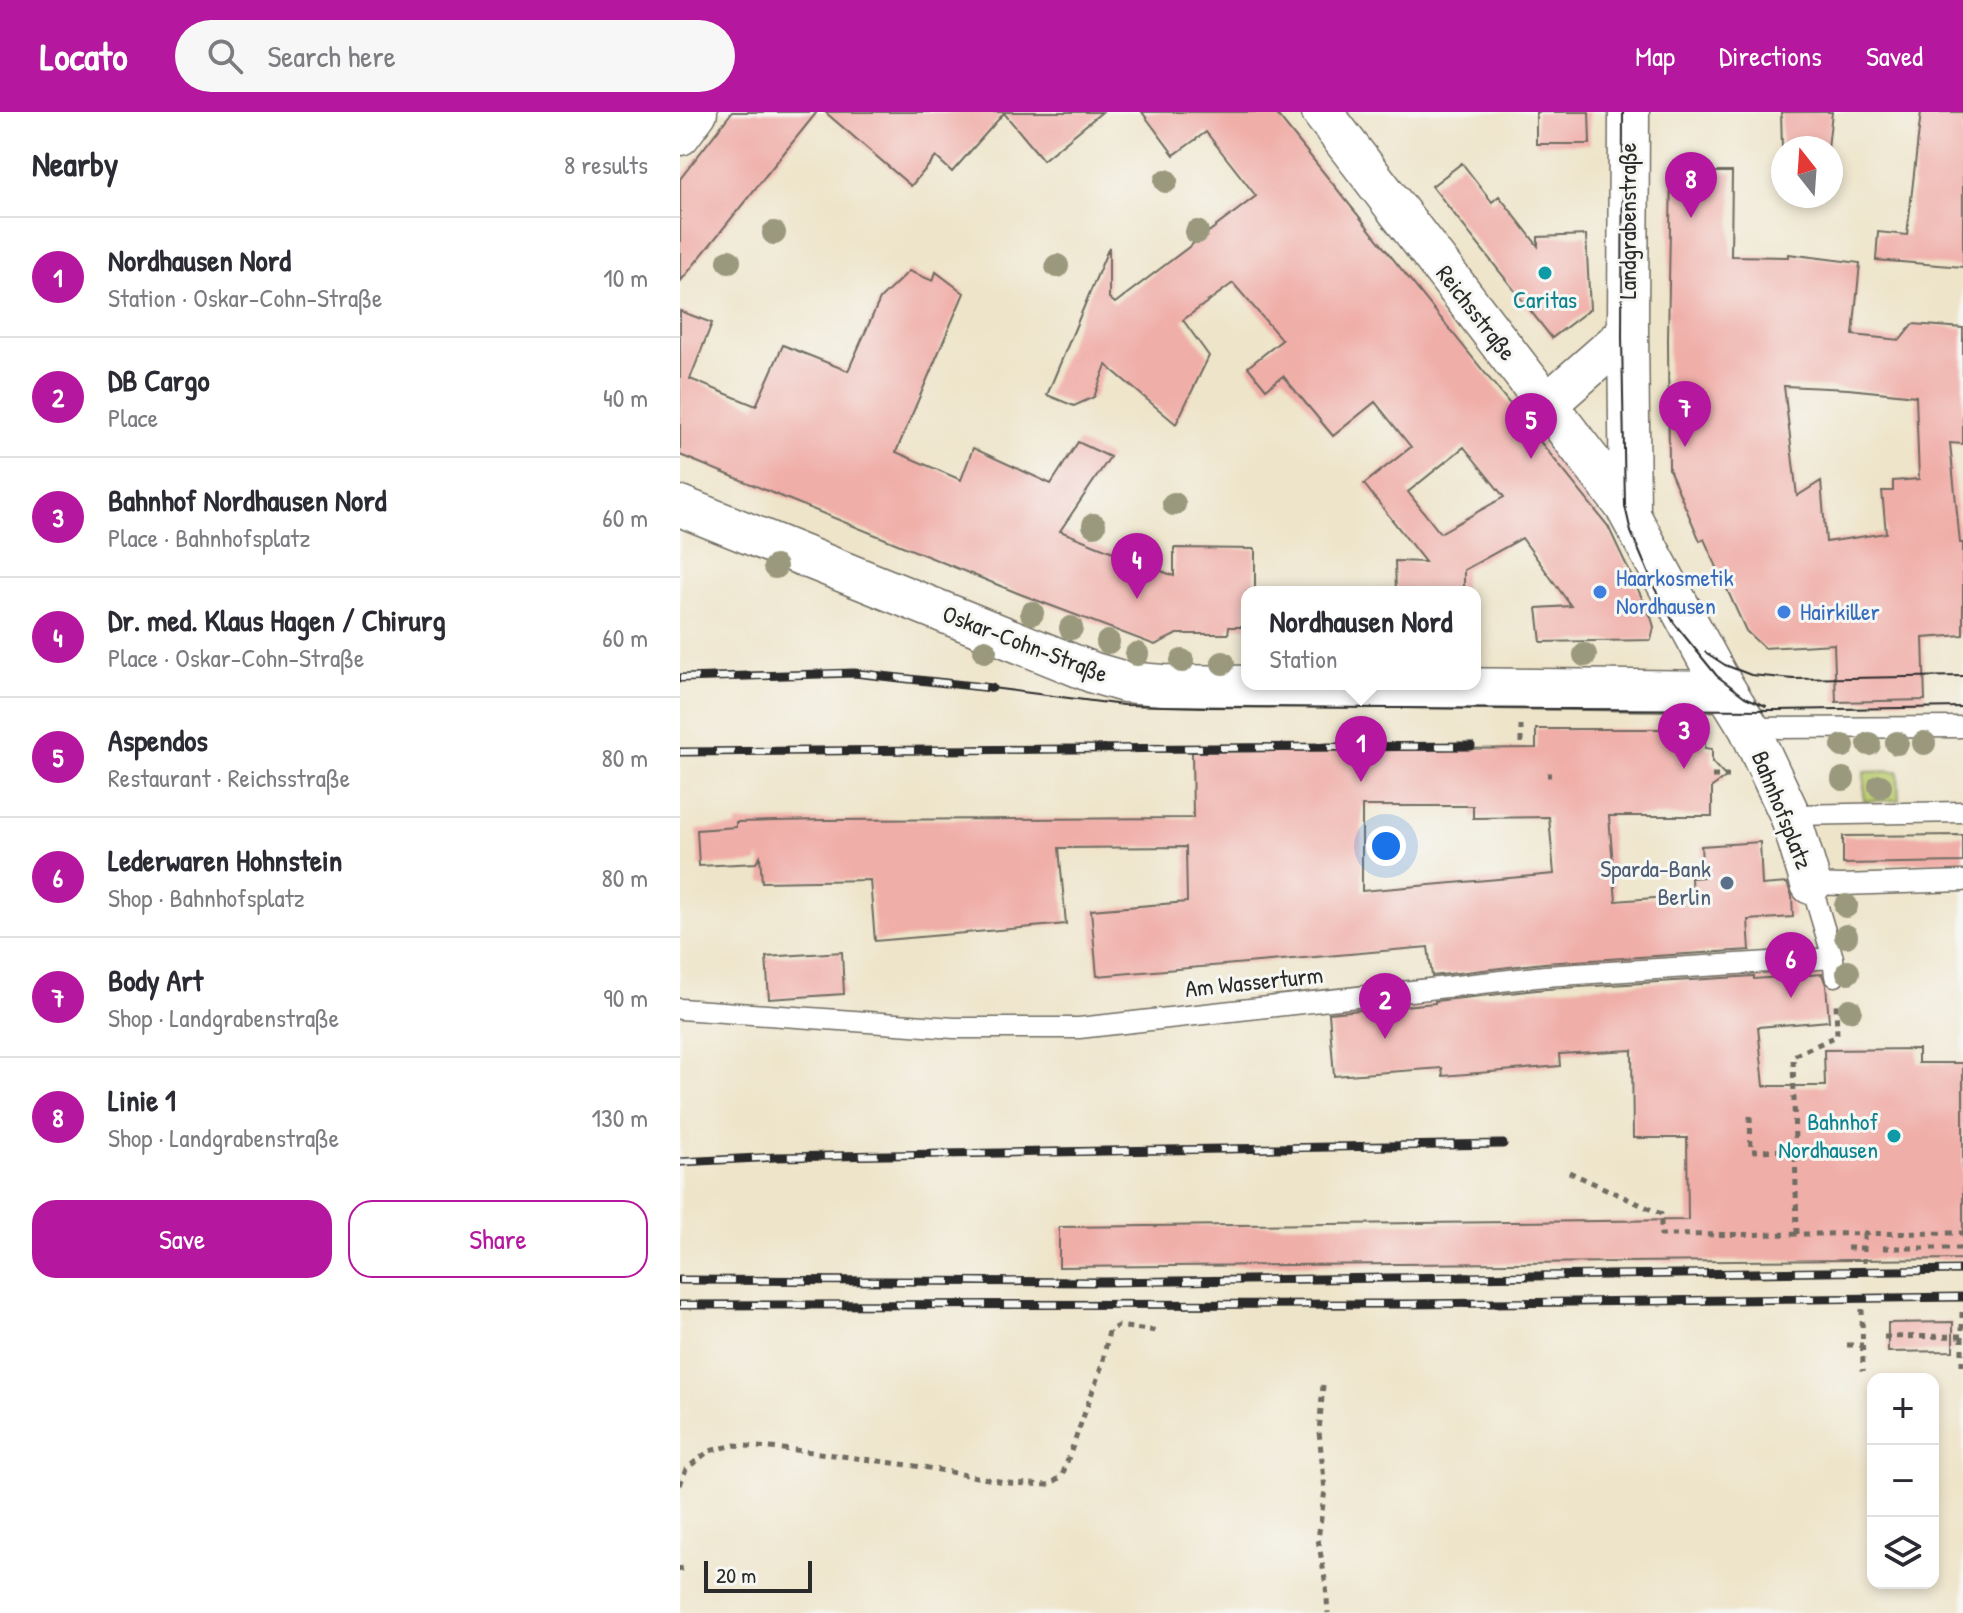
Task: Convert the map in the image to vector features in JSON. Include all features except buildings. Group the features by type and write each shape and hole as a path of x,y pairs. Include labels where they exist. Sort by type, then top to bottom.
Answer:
{"street":[{"path":"680,135 697,112"},
{"name":"Reichsstraße","path":"1322,112 1630,515"},
{"name":"Landgrabenstraße","path":"1629,112 1630,515"},
{"name":"Landgrabenstraße","path":"1547,404 1622,338 1628,329"},
{"name":"Oskar-Cohn-Straße","path":"680,506 1094,673 1125,682 1241,686"},
{"name":"Bahnhofsplatz","path":"1630,515 1749,728 1790,815 1811,884"},
{"name":"Oskar-Cohn-Straße","path":"1481,688 1726,691"}],"lane":[{"name":"Bahnhofsplatz","path":"1749,728 1963,727"},
{"path":"1790,815 1963,812"},
{"name":"Bahnhofsplatz","path":"1811,884 1963,881"},
{"path":"1811,884 1834,967"},
{"name":"Am Wasserturm","path":"680,1009 954,1028 1079,1028 1545,976 1834,967"}],"path":[{"path":"1712,776 1720,776"},
{"path":"1797,1235 1793,1056 1837,1036 1834,967"},
{"path":"1750,1116 1751,1151 1795,1150"},
{"path":"1569,1172 1661,1214 1661,1235 1963,1233"},
{"path":"1864,1234 1864,1263"},
{"path":"1847,1248 1864,1248"},
{"path":"1883,1248 1963,1248"},
{"path":"1862,1309 1863,1371"},
{"path":"1962,1309 1962,1371"},
{"path":"680,1485 686,1469 709,1451 735,1445 923,1467 1009,1483 1049,1485 1062,1476 1102,1365 1109,1331 1118,1326 1156,1331"},
{"path":"1884,1337 1962,1336"},
{"path":"1847,1345 1863,1345"},
{"path":"1323,1385 1319,1432 1325,1490 1318,1539 1328,1613"}],"green space":[{"path":"1898,771 1899,800 1864,801 1864,772"}],"tram line":[{"path":"1623,112 1625,506 1631,532 1655,589 1674,623 1717,676 1745,697 1766,706"},
{"path":"1705,652 1725,665 1751,675 1794,679 1963,676"},
{"path":"992,688 1123,705 1205,707 1776,710 1963,707"}],"railway":[{"path":"680,678 854,673 992,688"},
{"path":"680,752 1471,746"},
{"path":"680,1162 776,1157 1503,1144"},
{"path":"680,1280 1104,1282 1963,1270"},
{"path":"680,1305 1407,1304 1963,1297"}],"place":[{"name":"Linie 1","path":"1691,218"},
{"name":"Caritas","path":"1545,273"},
{"name":"Body Art","path":"1685,447"},
{"name":"Aspendos","path":"1531,459"},
{"name":"Haarkosmetik Nordhausen","path":"1600,592"},
{"name":"Dr. med. Klaus Hagen / Chirurg","path":"1137,599"},
{"name":"Hairkiller","path":"1784,612"},
{"name":"Bahnhof Nordhausen Nord","path":"1684,769"},
{"name":"Nordhausen Nord","path":"1361,782"},
{"name":"Sparda-Bank Berlin","path":"1727,883"},
{"name":"Lederwaren Hohnstein","path":"1791,998"},
{"name":"DB Cargo","path":"1385,1039"},
{"name":"Bahnhof Nordhausen","path":"1894,1136"}]}
